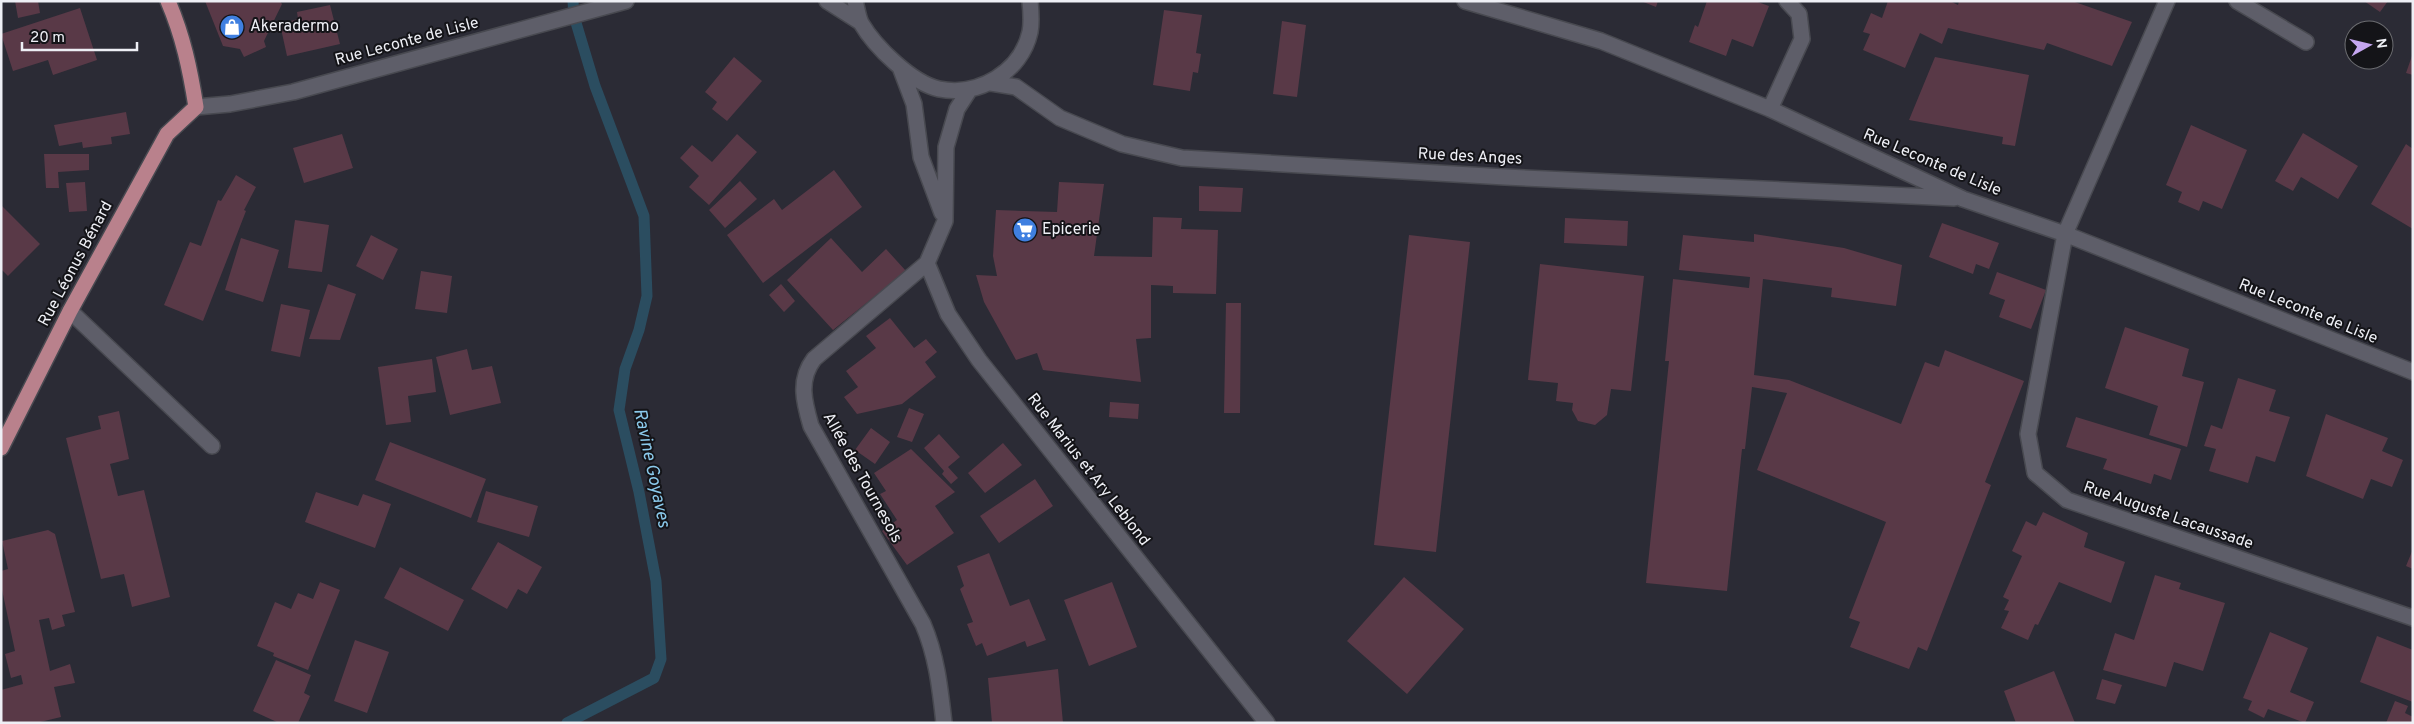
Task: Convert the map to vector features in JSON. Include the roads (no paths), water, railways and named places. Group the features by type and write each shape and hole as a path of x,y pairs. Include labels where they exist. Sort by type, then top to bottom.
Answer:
{"main road":[{"path":"168,1 180,30 189,61 196,107"},
{"name":"Rue Léonus Bénard","path":"1,448 70,311 167,134 196,107"}],"street":[{"name":"Rue Leconte de Lisle","path":"196,107 238,102 292,92 626,1"},
{"path":"827,1 860,22 881,49 900,66 920,81 939,89 970,89 991,83 1008,70 1023,52 1030,31 1030,1"},
{"path":"856,1 860,22"},
{"name":"Rue Leconte de Lisle","path":"1465,1 1601,41 1770,109 1963,199 2065,234 2413,372"},
{"path":"1770,109 1802,39 1799,14 1786,1"},
{"name":"Rue Auguste Lacaussade","path":"2167,1 2065,234 2028,434 2035,474 2067,500 2413,618"},
{"path":"2237,1 2306,42"},
{"path":"900,66 914,104 921,157 945,221"},
{"name":"Rue des Anges","path":"991,83 1016,87 1060,118 1122,144 1182,158 1505,177 1963,199"},
{"path":"928,263 945,221 946,147 957,109 970,89"},
{"name":"Allée des Tournesols","path":"928,263 814,359 806,370 804,403 811,426 923,624 933,647 938,671 944,723"},
{"name":"Rue Marius et Ary Leblond","path":"928,263 948,314 979,360 1267,723"},
{"path":"70,311 212,446"}],"waterway":[{"name":"Ravine Goyaves","path":"567,723 654,678 661,659 656,581 639,492 619,410 625,369 639,330 647,296 644,216 595,86 574,16 573,1"}],"place":[{"name":"Akeradermo","path":"232,27"},
{"name":"Epicerie","path":"1025,230"}]}
